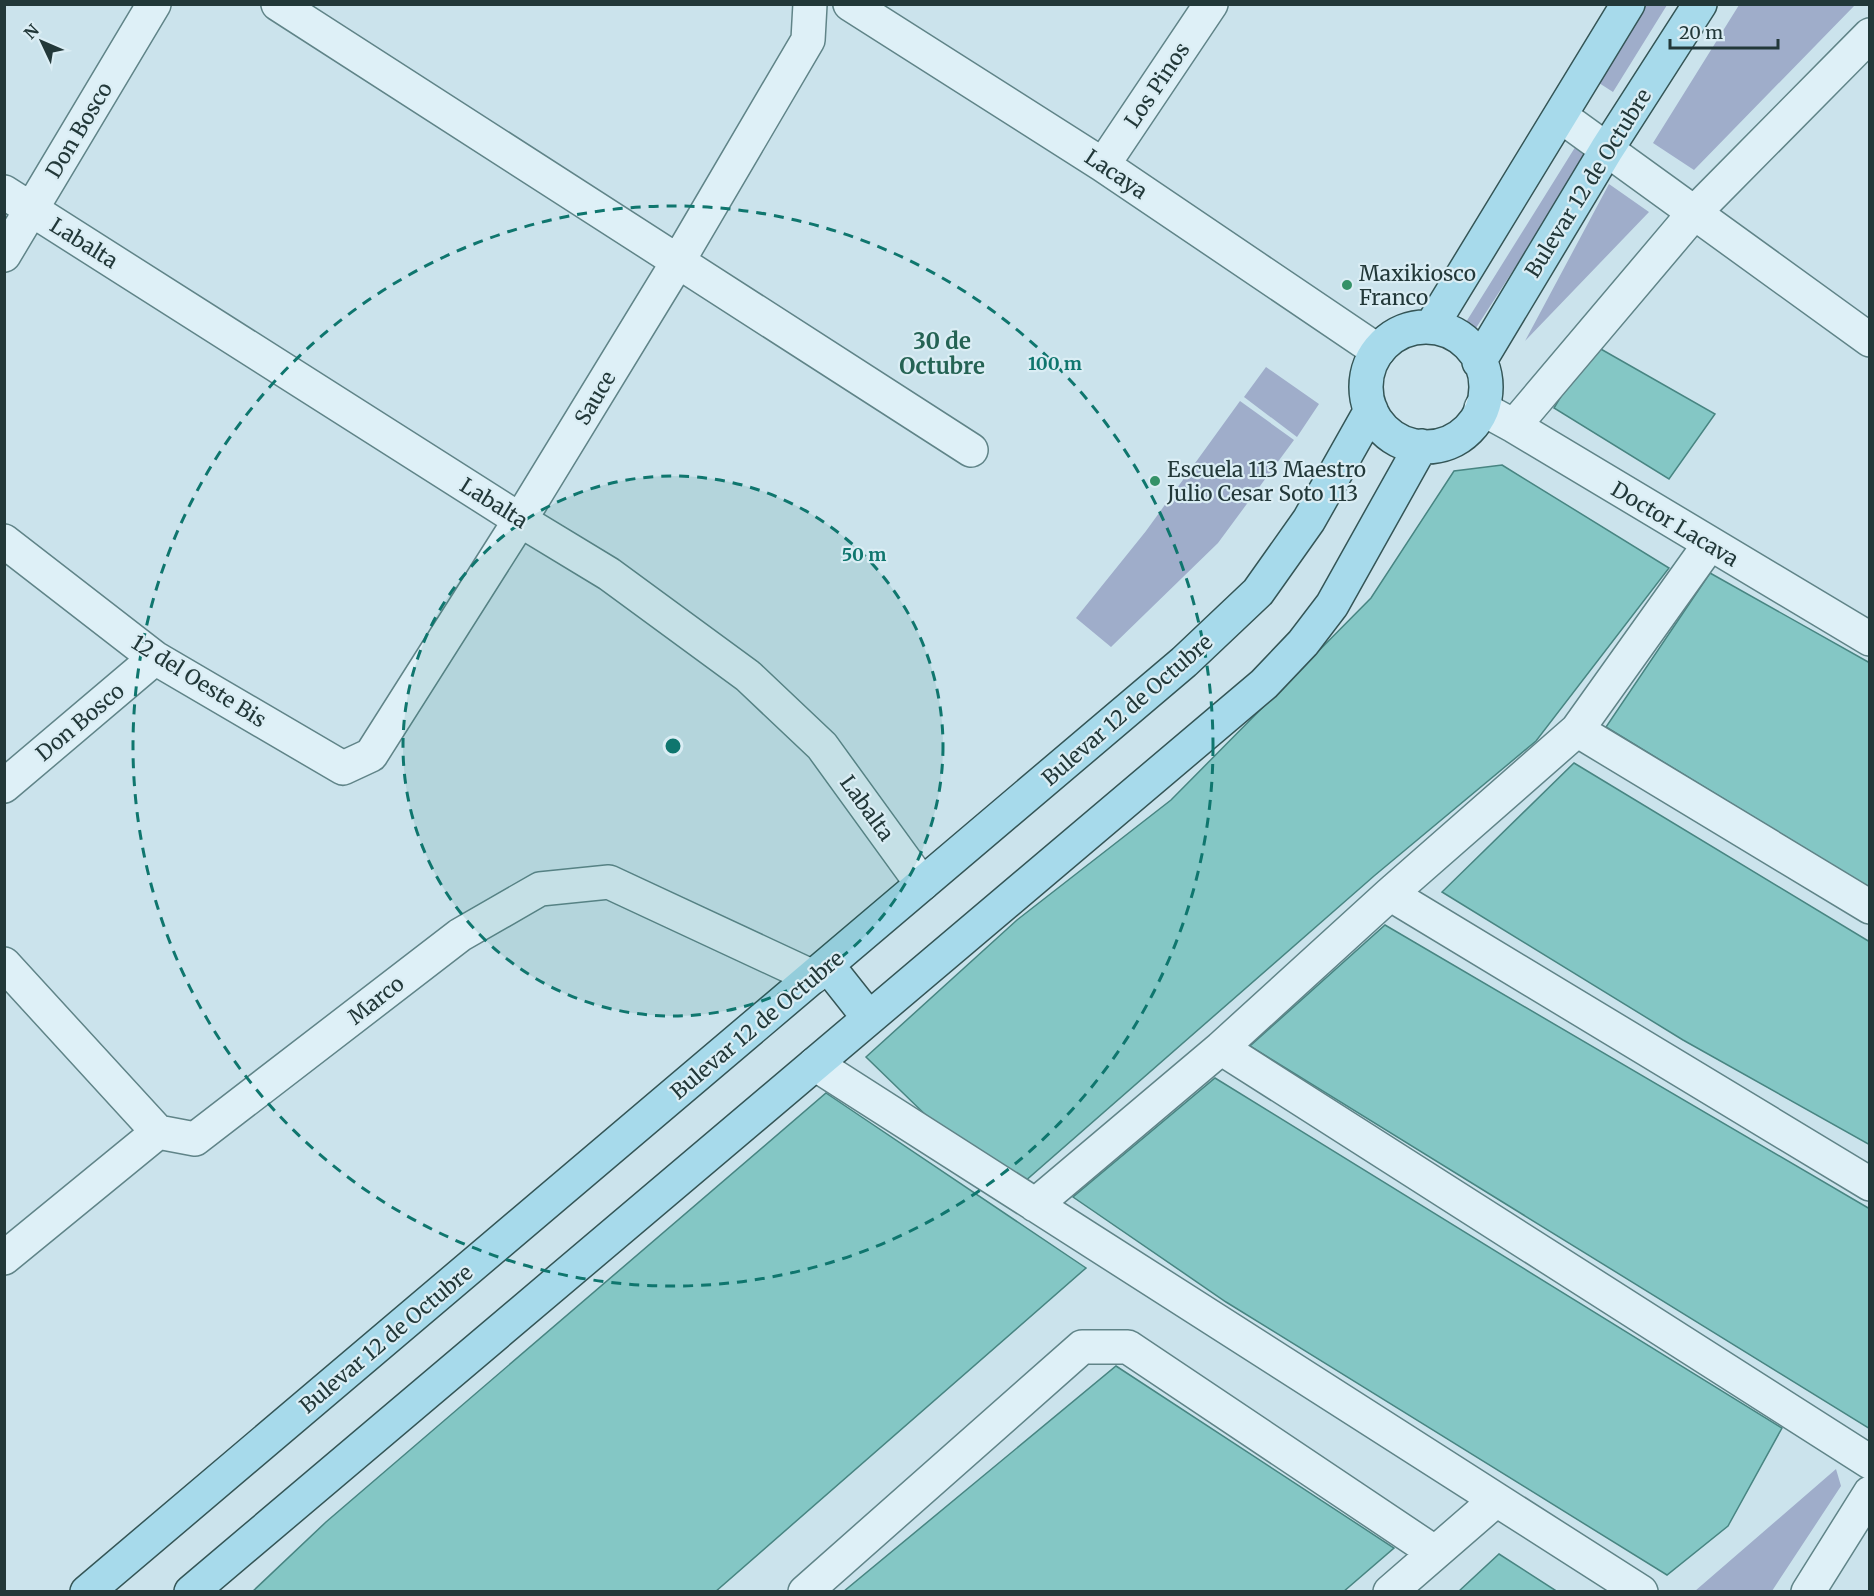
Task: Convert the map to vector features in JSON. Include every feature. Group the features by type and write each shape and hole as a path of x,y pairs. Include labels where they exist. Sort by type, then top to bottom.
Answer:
{"main road":[{"path":"1431,327 1562,117 1628,4"},
{"name":"Bulevar 12 de Octubre","path":"1479,362 1607,149 1700,4"},
{"path":"1431,327 1457,335 1474,351 1484,372 1485,396 1477,418 1461,435 1439,446 1416,446 1394,438 1376,422 1367,401 1366,378 1374,355 1390,338 1411,328 1431,327"},
{"name":"Bulevar 12 de Octubre","path":"87,1592 1184,663 1258,592 1309,520 1371,410"},
{"path":"191,1592 1255,691 1303,643 1332,605 1421,446"},
{"path":"820,971 869,1018"}],"street":[{"name":"Don Bosco","path":"4,255 154,4"},
{"path":"278,4 677,263 971,450"},
{"name":"Sauce","path":"343,768 371,755 520,520 677,263 808,40 810,4"},
{"name":"Lacaya","path":"850,4 1103,165 1378,351"},
{"name":"Los Pinos","path":"1103,165 1211,4"},
{"path":"1514,426 1694,213 1869,35"},
{"path":"1562,117 1869,340"},
{"name":"Labalta","path":"4,192 520,520 609,574 748,676 822,746 922,884"},
{"name":"Doctor Lacava","path":"1481,408 1868,636"},
{"name":"12 del Oeste Bis","path":"4,541 155,658 343,768"},
{"path":"1035,1205 1221,1048 1390,894 1578,730 1709,544"},
{"name":"Don Bosco","path":"4,786 155,658"},
{"path":"1578,730 1869,908"},
{"name":"Marco","path":"158,1132 195,1139 460,935 540,889 609,882 820,971"},
{"path":"1390,894 1869,1184"},
{"path":"4,964 158,1132 4,1258"},
{"path":"1221,1048 1869,1462"},
{"path":"815,1064 1641,1592"},
{"path":"805,1592 1082,1347 1128,1347 1434,1552"},
{"path":"1808,1592 1869,1493"},
{"path":"1390,1592 1496,1500"}],"shaded area":[{"path":"1646,5 1667,5 1613,92 1599,83"},
{"path":"1739,5 1855,5 1694,170 1653,143"},
{"path":"1579,141 1590,151 1458,356 1448,351"},
{"path":"1609,184 1649,212 1525,341"},
{"path":"1266,367 1319,404 1297,437 1244,397"},
{"path":"1240,401 1294,440 1218,543 1111,647 1076,618 1146,531"},
{"path":"1836,1469 1841,1486 1772,1591 1695,1591"}],"building":[{"path":"1592,344 1715,414 1669,479 1554,408"},
{"path":"1502,465 1669,568 1536,741 1374,876 1024,1182 937,1126 866,1057 1017,920 1171,800 1371,598 1454,471"},
{"path":"1710,573 1870,663 1870,888 1606,727"},
{"path":"1574,763 1870,942 1870,1145 1683,1040 1442,892"},
{"path":"1385,925 1870,1209 1870,1429 1250,1046"},
{"path":"1215,1078 1782,1428 1728,1526 1667,1575 1226,1302 1073,1197"},
{"path":"826,1093 1086,1268 715,1592 252,1592 326,1522"},
{"path":"1116,1366 1394,1548 1343,1592 843,1592"},
{"path":"1499,1554 1558,1592 1458,1592"}],"place":[{"name":"Maxikiosco Franco","path":"1347,285"},
{"name":"Escuela 113 Maestro Julio Cesar Soto 113","path":"1155,481"}],"district":[{"name":"30 de Octubre","path":"942,354"}]}
